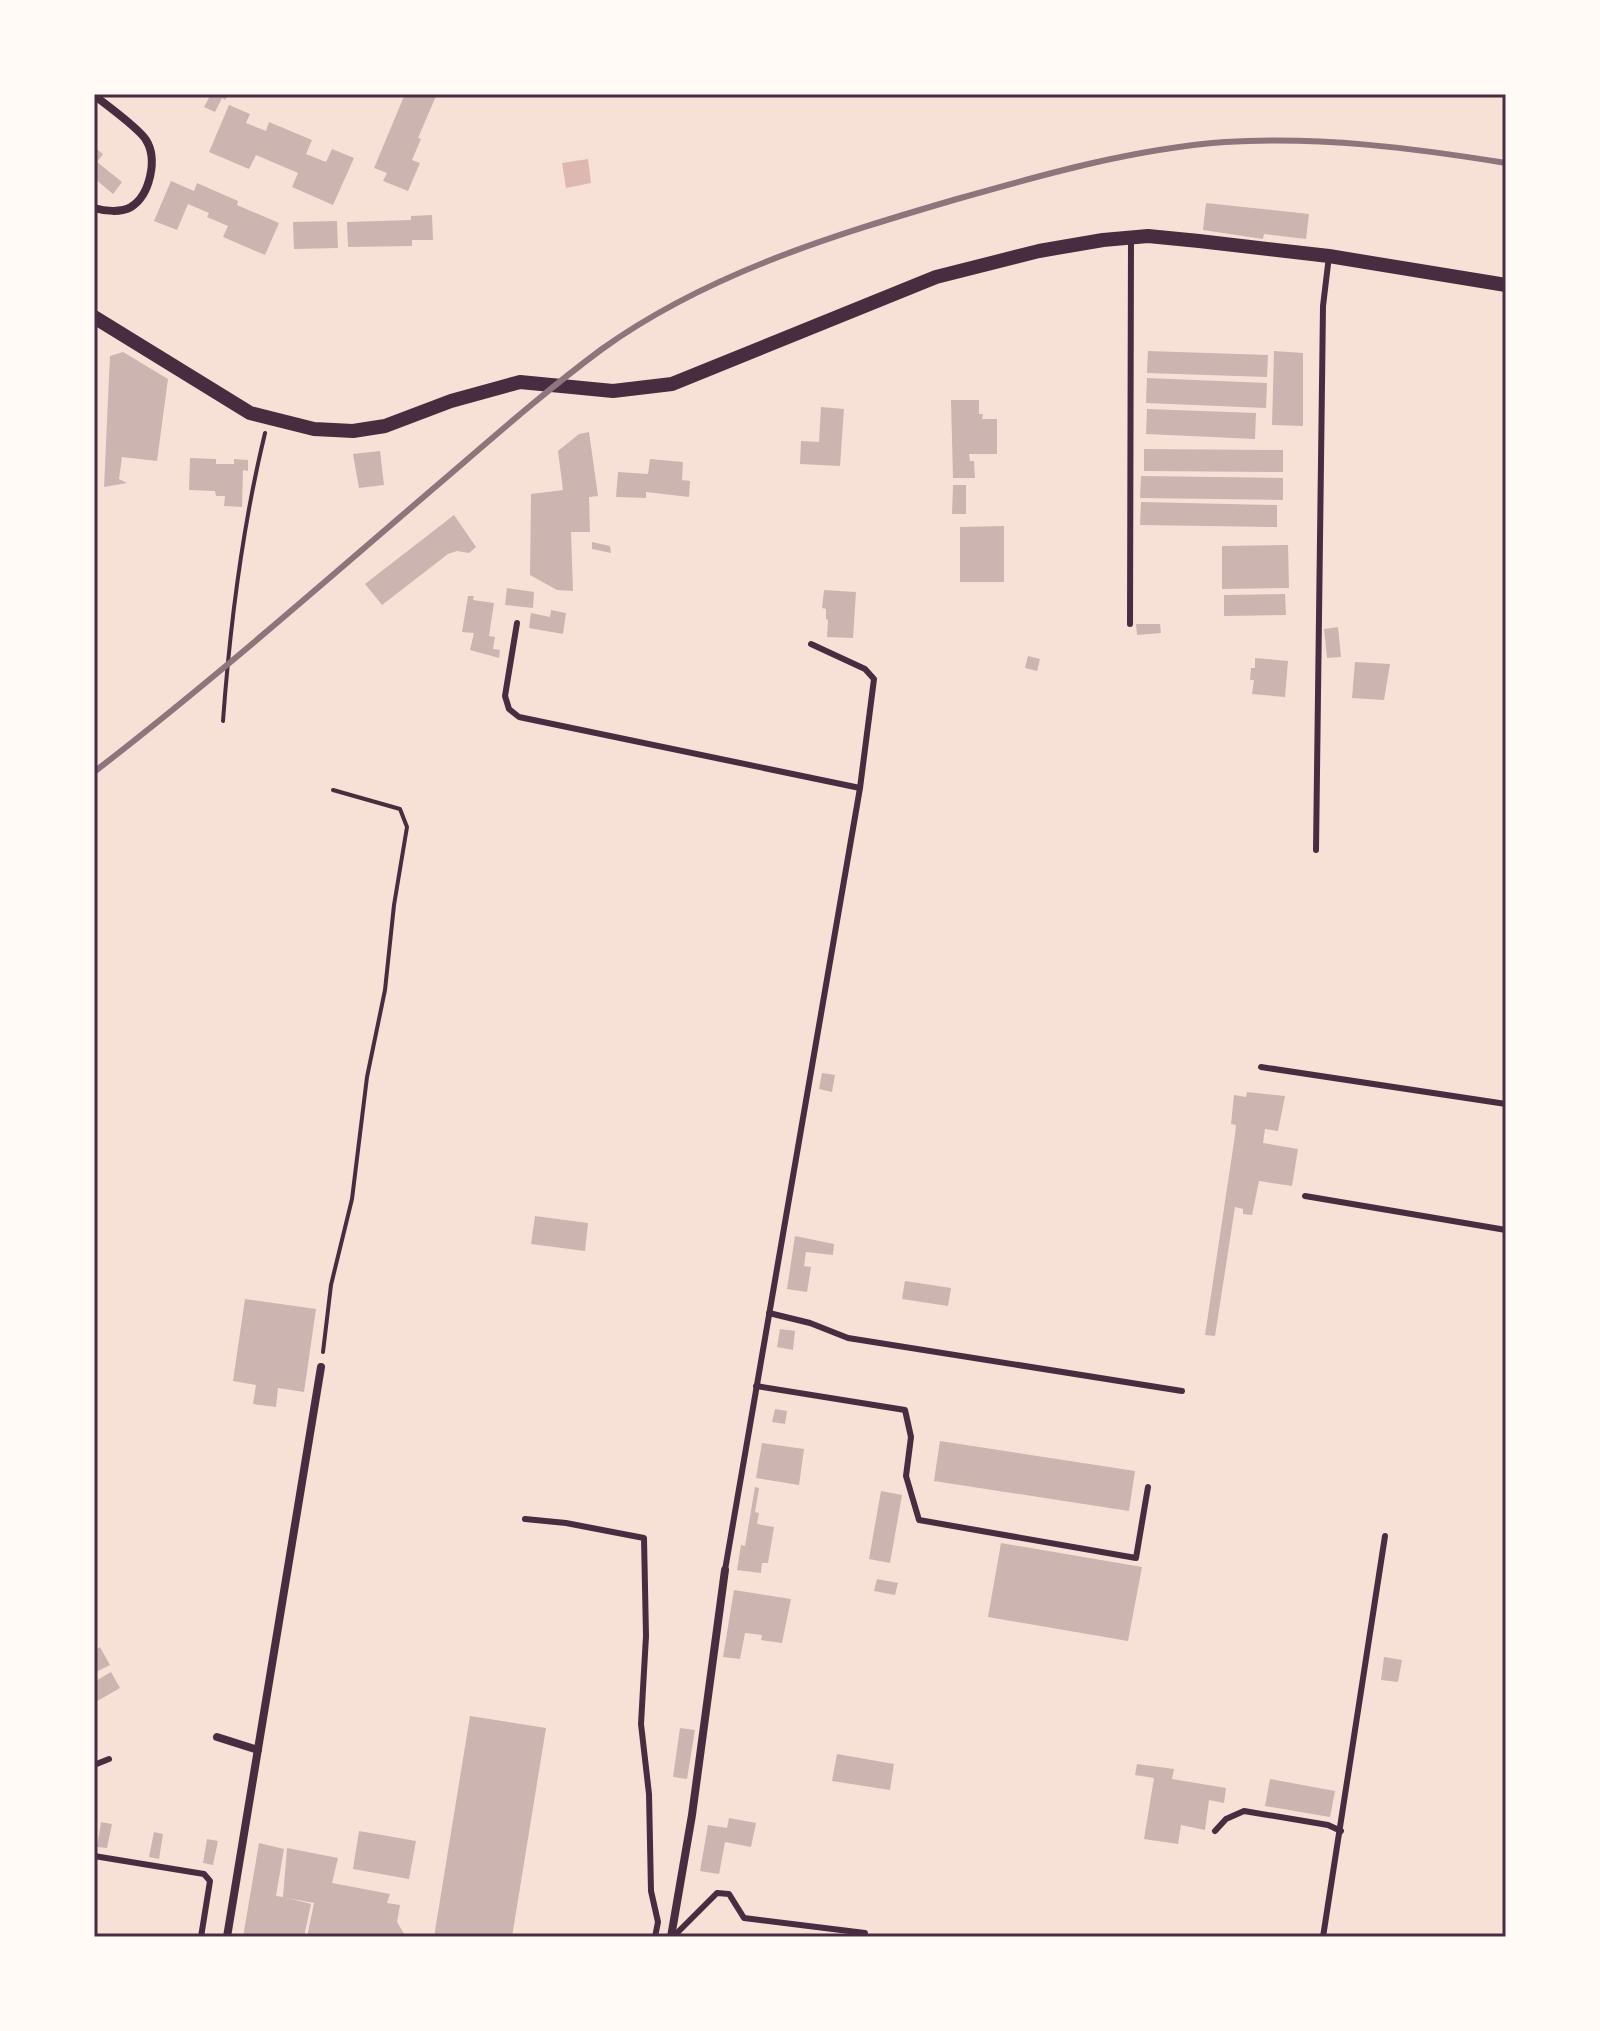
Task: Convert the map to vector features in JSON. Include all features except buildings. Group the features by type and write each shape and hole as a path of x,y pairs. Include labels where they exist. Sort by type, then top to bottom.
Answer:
{"street":[{"path":"94,95 146,139 151,155 151,173 147,186 130,208 118,211 94,208"},
{"path":"94,317 237,407 268,419 314,429 353,431 385,426 451,401 520,382 613,391 672,384 955,271 1039,251 1131,238 1148,236 1329,256 1506,285"},
{"path":"227,1937 321,1367"},
{"path":"672,1937 725,1570"},
{"path":"217,1737 258,1750"}],"lane":[{"path":"1130,624 1131,238"},
{"path":"1316,850 1323,331 1329,256"},
{"path":"517,623 505,696 509,709 519,717 860,788"},
{"path":"725,1570 860,788 874,679 865,669 811,644"},
{"path":"1261,1067 1506,1104"},
{"path":"1305,1196 1506,1230"},
{"path":"769,1313 810,1323 848,1338 1182,1391"},
{"path":"756,1386 905,1410 911,1437 906,1476 919,1520 1136,1558 1148,1487"},
{"path":"525,1519 566,1523 644,1538 646,1636 641,1724 649,1794 651,1891 658,1922 655,1937"},
{"path":"1323,1937 1385,1536"},
{"path":"94,1765 109,1759"},
{"path":"1215,1831 1226,1819 1244,1811 1328,1825 1341,1831"},
{"path":"94,1856 204,1874 210,1881 201,1937"},
{"path":"672,1937 717,1893 729,1894 744,1918 865,1933"}],"path":[{"path":"223,721 228,641 255,473 268,419"},
{"path":"321,1367 331,1285 352,1199 367,1077 385,990 394,905 407,827 400,809 333,790"}],"shaded area":[{"path":"588,159 591,183 566,188 562,163"}],"railway":[{"path":"94,772 223,668 580,365 643,322 728,278 819,242 911,213 1056,172 1157,150 1225,142 1331,142 1506,163"}]}
